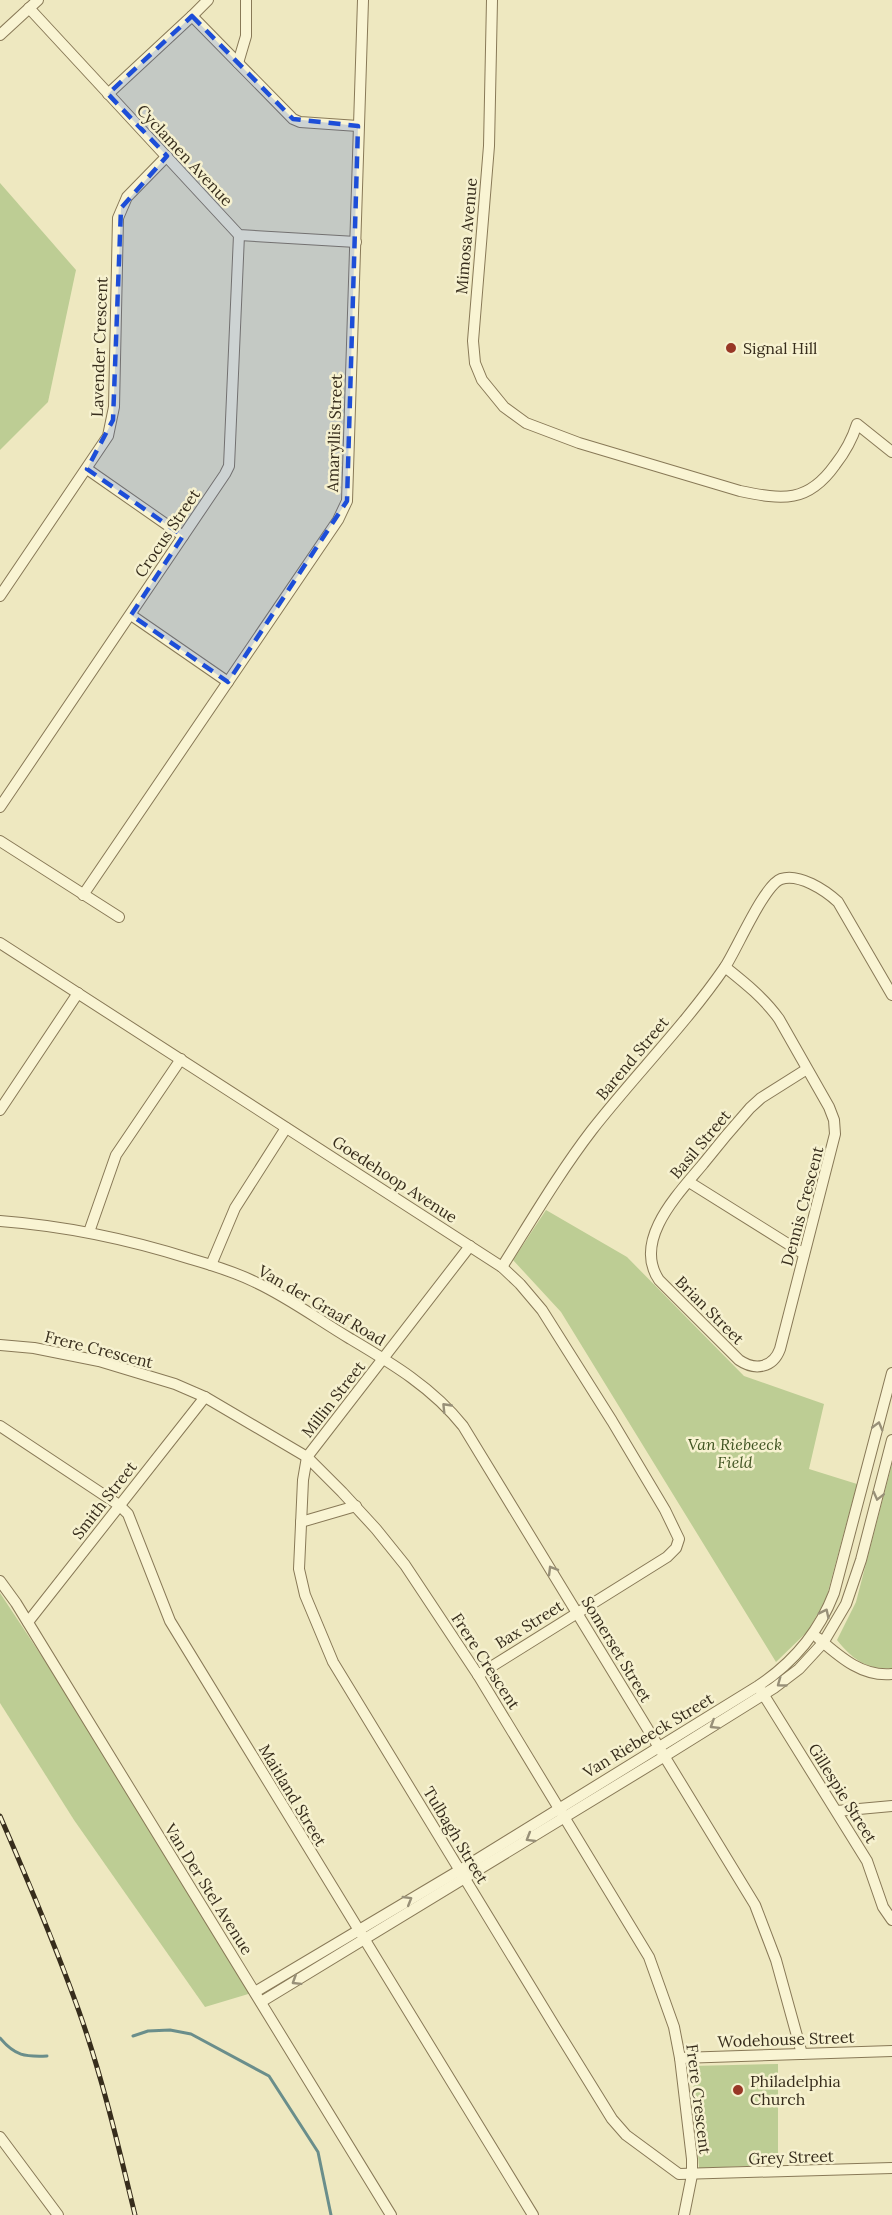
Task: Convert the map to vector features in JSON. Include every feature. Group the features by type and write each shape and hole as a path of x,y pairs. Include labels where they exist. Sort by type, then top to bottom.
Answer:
{"street":[{"path":"108,94 208,0"},
{"path":"238,63 246,36 246,0"},
{"name":"Amaryllis Street","path":"83,895 338,520 347,501 363,0"},
{"name":"Mimosa Avenue","path":"492,0 489,146 473,352 478,372 504,406 526,423 579,443 740,491 765,496 802,494 819,484 849,447 857,424 892,452"},
{"path":"0,35 34,4"},
{"name":"Cyclamen Avenue","path":"34,4 108,94 239,236"},
{"path":"192,16 293,119 300,122 358,126"},
{"name":"Lavender Crescent","path":"0,596 108,436 113,420 118,218 127,196 167,156"},
{"path":"239,236 356,242"},
{"name":"Crocus Street","path":"0,807 225,474 231,457 239,236"},
{"path":"87,469 183,536"},
{"path":"130,615 228,682"},
{"path":"0,841 118,917"},
{"name":"Barend Street","path":"502,1267 592,1130 725,967 768,890 781,879 790,878 812,885 838,902 892,995"},
{"name":"Goedehoop Avenue","path":"0,943 502,1267 542,1310 612,1421 679,1536"},
{"name":"Dennis Crescent","path":"725,967 769,1005 831,1112 835,1134 778,1355 770,1363 758,1367"},
{"path":"0,1110 78,993"},
{"path":"89,1232 116,1155 181,1059"},
{"name":"Basil Street","path":"651,1263 652,1246 663,1215 689,1182 756,1102 807,1069"},
{"path":"211,1265 235,1208 286,1128"},
{"path":"689,1182 804,1254"},
{"name":"Van der Graaf Road","path":"0,1221 89,1232 134,1241 211,1265 256,1282 384,1359"},
{"name":"Millin Street","path":"307,1457 470,1246"},
{"name":"Brian Street","path":"651,1263 659,1280 739,1360 747,1365 758,1367"},
{"name":"Frere Crescent","path":"0,1345 34,1348 99,1361 175,1384 205,1397 307,1457 356,1506 405,1565 478,1675 650,1958 674,2028 680,2058 690,2136 692,2175 684,2215"},
{"name":"Somerset Street","path":"384,1359 427,1388 463,1426 659,1746 760,1914 784,1985 802,2054"},
{"name":"Van Riebeeck Street","path":"562,1812 665,1756 761,1690 813,1635 827,1610 838,1580 892,1373"},
{"name":"Smith Street","path":"28,1622 205,1397"},
{"name":"Maitland Street","path":"0,1426 119,1505 131,1520 170,1621 532,2215"},
{"name":"Van Riebeeck Street","path":"261,2002 316,1962 562,1812 659,1746 794,1673 823,1643 840,1617 854,1583 892,1440"},
{"name":"Tulbagh Street","path":"307,1457 303,1480 299,1569 302,1586 327,1649 617,2126 672,2171 692,2175"},
{"path":"301,1522 356,1506"},
{"name":"Bax Street","path":"478,1675 667,1557 676,1548 679,1536"},
{"name":"Van Der Stel Avenue","path":"0,1581 11,1594 391,2215"},
{"path":"813,1635 848,1662 870,1674 892,1674"},
{"name":"Gillespie Street","path":"761,1690 867,1861 883,1908 892,1920"},
{"path":"837,1811 892,1806"},
{"name":"Van Riebeeck Street","path":"255,1992 316,1962"},
{"name":"Wodehouse Street","path":"680,2058 892,2051"},
{"path":"0,2137 58,2215"},
{"name":"Grey Street","path":"692,2175 892,2168"}],"highlighted area":[{"path":"192,16 293,119 358,126 347,501 228,682 131,615 183,536 87,469 113,420 121,208 167,156 108,94"}],"green space":[{"path":"0,183 76,270 48,402 0,450"},
{"name":"Van Riebeeck Field","path":"546,1210 627,1257 744,1376 824,1404 809,1469 857,1484 826,1599 808,1631 776,1662 561,1312 513,1260"},
{"path":"892,1464 892,1668 883,1668 868,1665 854,1658 837,1640 856,1602"},
{"path":"0,1593 115,1767 255,1992 205,2007 74,1820 0,1703"},
{"path":"778,2064 778,2165 699,2168 692,2066"}],"waterway":[{"path":"133,2036 148,2031 170,2030 191,2034 269,2076 318,2152 331,2215"},
{"path":"0,2038 11,2049 21,2054 47,2056"}],"railway":[{"path":"0,1816 53,1943 82,2020 104,2092 135,2215"}],"place":[{"name":"Signal Hill","path":"731,348"},
{"name":"Philadelphia Church","path":"738,2090"}]}
